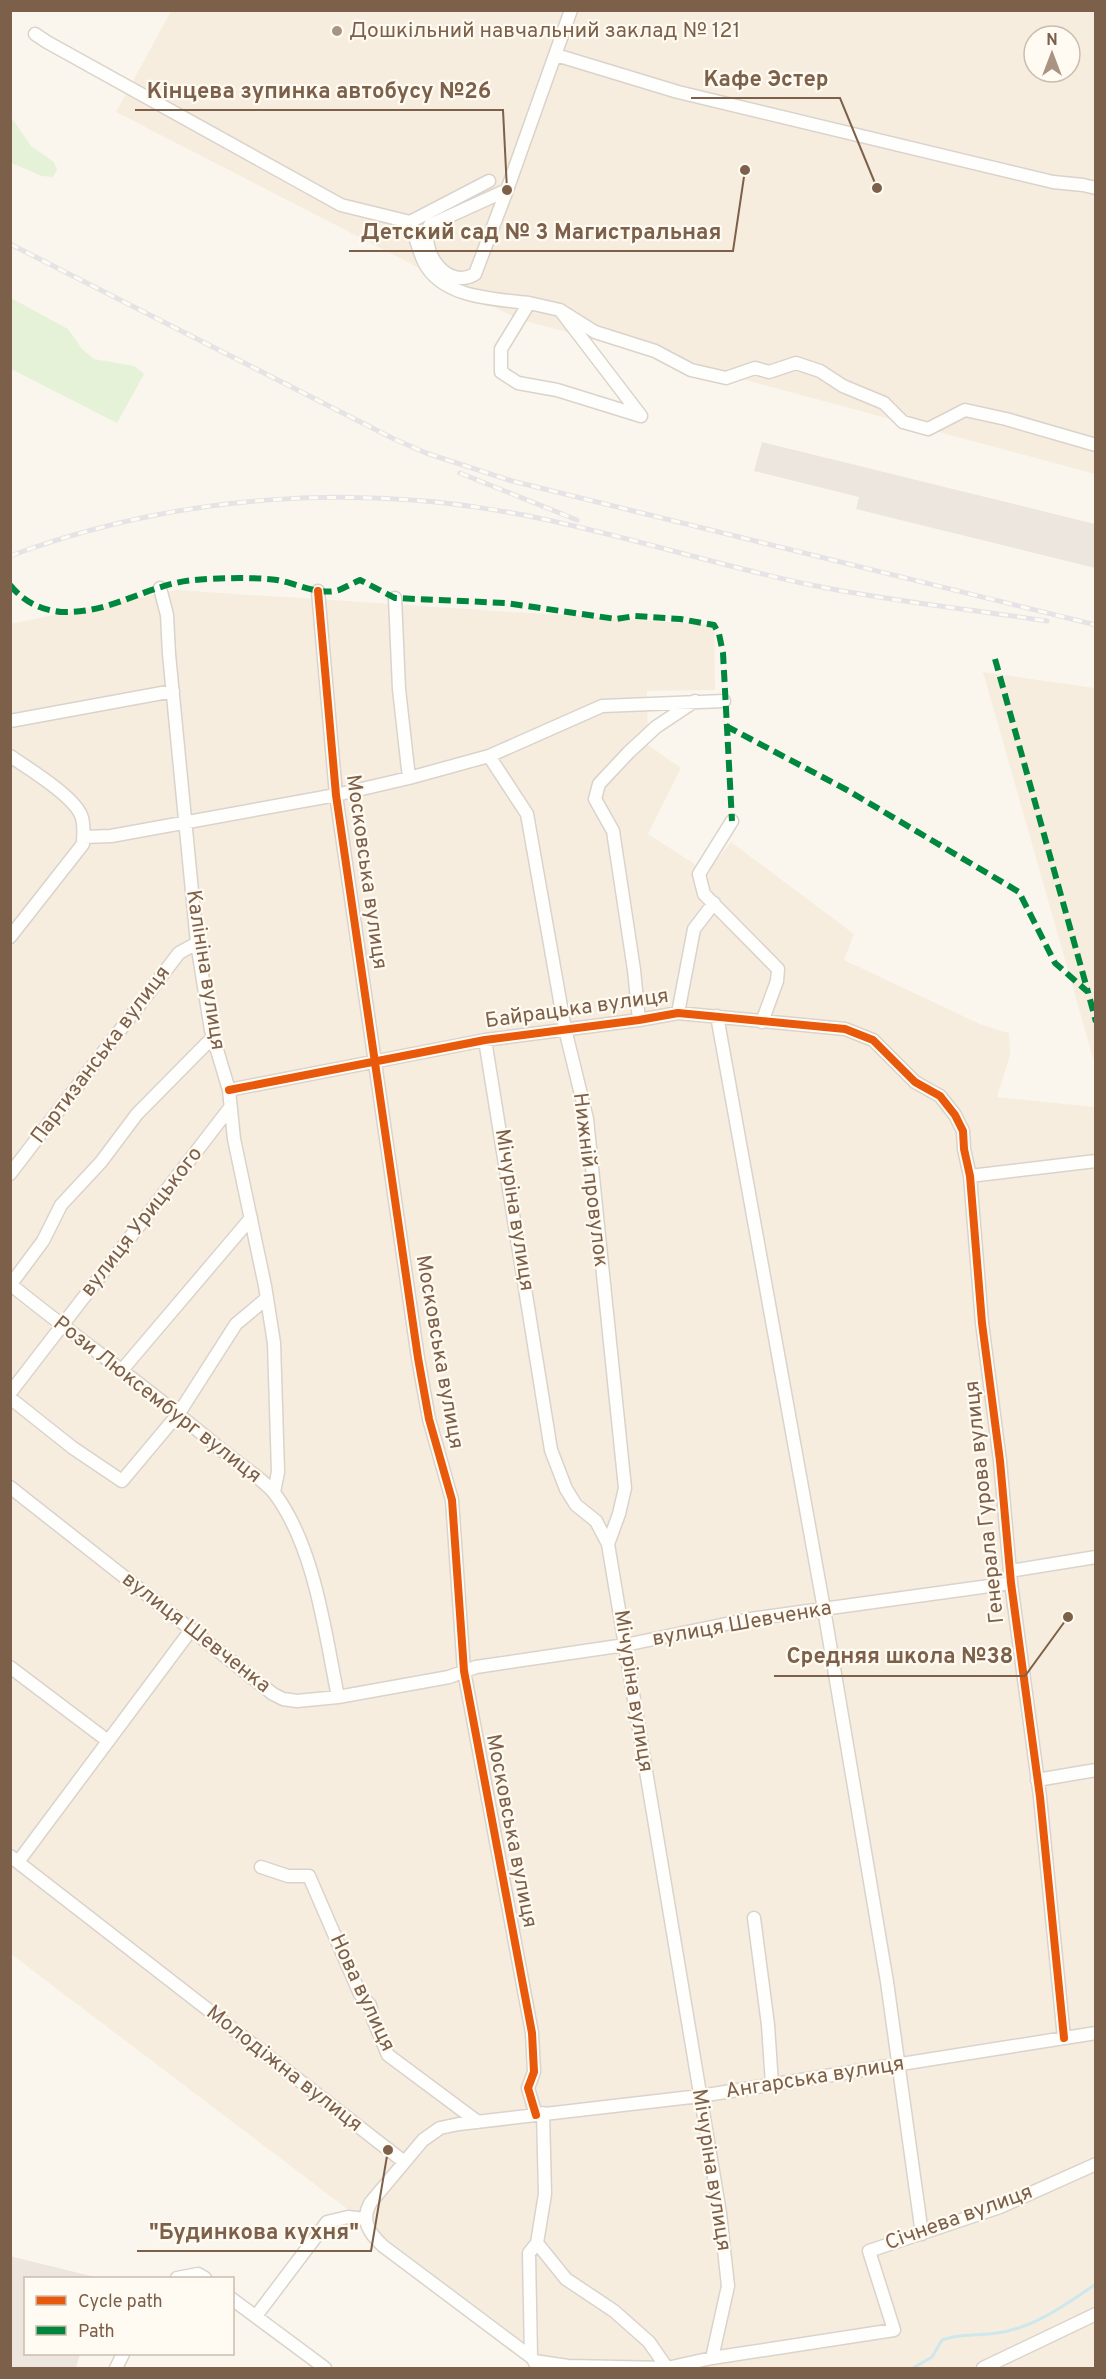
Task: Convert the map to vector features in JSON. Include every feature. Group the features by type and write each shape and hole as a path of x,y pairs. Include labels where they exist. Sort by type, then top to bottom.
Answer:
{"street":[{"path":"507,190 430,225 426,234 426,242 437,266 459,278 467,278 475,274 507,190 571,10"},
{"path":"35,34 341,205 410,222 489,181"},
{"path":"556,55 678,92 1059,183 1095,188"},
{"path":"410,222 425,263 447,287 494,299 529,303 560,310 594,332 655,351 691,370 726,378 755,368 769,372 796,363 820,371 843,386 884,403 903,422 928,429 965,410 1095,444"},
{"path":"529,303 501,349 501,372 518,383 557,390 641,416 560,310"},
{"name":"Калініна вулиця","path":"160,588 167,615 197,943 213,1037 229,1089 229,1109 274,1343 278,1472 274,1492"},
{"name":"Московська вулиця","path":"318,591 336,795 418,1358 429,1419 452,1500 464,1671 532,2033 534,2072 528,2088 539,2114 544,2194 537,2242 529,2253 536,2364"},
{"path":"395,598 399,688 409,778"},
{"path":"10,721 173,691"},
{"path":"639,1020 634,970 613,831 595,799 599,784 629,752 656,728 695,701"},
{"path":"83,841 336,795 409,778 489,756 602,706 724,701"},
{"path":"10,756 47,781 75,808 81,815 83,841 10,936"},
{"name":"Нижній провулок","path":"489,756 527,814 565,1029 587,1119 625,1488 619,1514 608,1544"},
{"path":"732,821 699,874 704,894 778,969 777,981 762,1023"},
{"path":"678,1013 694,928 714,903"},
{"name":"Партизанська вулиця","path":"10,1174 179,953 197,943"},
{"name":"Байрацька вулиця","path":"229,1089 485,1040 678,1013 762,1023 845,1029 873,1040 915,1082"},
{"path":"717,1016 824,1609 887,1982 922,2234"},
{"path":"11,1284 43,1241 61,1205 101,1162 137,1114 213,1037"},
{"name":"Мічуріна вулиця","path":"485,1040 551,1450 566,1489 576,1505 596,1521 608,1544 720,2213 728,2286 714,2363"},
{"name":"Генерала Гурова вулиця","path":"915,1082 940,1096 955,1115 963,1131 970,1176 982,1323 1000,1461 1010,1577 1038,1780 1064,2038"},
{"name":"вулиця Урицького","path":"10,1393 229,1109"},
{"path":"970,1176 1095,1161"},
{"path":"122,1370 250,1218"},
{"name":"Рози Люксембург вулиця","path":"11,1284 62,1326 179,1413 274,1492 304,1548 319,1603 338,1697"},
{"path":"10,1398 73,1448 122,1481 179,1413 236,1323 267,1298"},
{"name":"вулиця Шевченка","path":"10,1487 273,1694 297,1701 338,1697 449,1677 476,1667 625,1645 750,1619 824,1609 1010,1577 1095,1557"},
{"path":"14,1859 108,1741 191,1630"},
{"path":"10,1667 108,1741"},
{"path":"1038,1780 1095,1770"},
{"name":"Молодіжна вулиця","path":"14,1859 403,2162"},
{"name":"Нова вулиця","path":"261,1867 288,1876 309,1876 360,1994 370,2005 373,2019 388,2055 478,2122"},
{"path":"754,1918 768,2025 772,2084"},
{"name":"Ангарська вулиця","path":"403,2162 423,2140 440,2128 539,2114 700,2096 1095,2033"},
{"path":"403,2162 366,2210 365,2219 373,2236 536,2364 667,2368 714,2363"},
{"name":"Січнева вулиця","path":"714,2363 894,2330 869,2251 1000,2206 1095,2164"},
{"path":"256,2316 327,2222 338,2218 365,2219"},
{"path":"537,2242 566,2279 614,2311 649,2342 667,2368"},
{"path":"234,2300 325,2368"},
{"path":"983,2368 1095,2313"}],"shaded area":[{"path":"171,11 1095,11 1095,474 518,319 116,112"},
{"path":"762,442 1095,524 1095,568 856,509 859,497 754,471"},
{"path":"177,590 714,625 715,690 647,691 648,745 681,768 648,834 707,872 731,842 854,934 844,960 982,1025 1009,1033 1010,1055 997,1097 1095,1107 1095,2368 557,2368 11,1954 10,624"},
{"path":"983,672 1095,688 1095,1065"},
{"path":"10,2256 95,2277 24,2277 24,2355 80,2355 76,2368 11,2368"}],"green space":[{"path":"11,117 31,146 54,162 57,170 53,177 42,176 11,163"},
{"path":"11,298 68,329 82,349 94,359 134,366 144,374 117,423 11,369"}],"waterway":[{"path":"913,2368 932,2357 942,2340 997,2333 1024,2326 1049,2314 1096,2284"}],"railway":[{"path":"10,244 394,439 426,453 512,481 1096,625"},
{"path":"460,473 577,520"},
{"path":"10,556 74,535 140,518 207,507 274,500 341,497 409,500 476,507 543,519 840,591 1047,621"}],"marked path":[{"path":"10,585 32,604 61,612 97,608 161,587 194,580 269,579 324,591 339,590 360,580 395,598 506,603 616,619 635,616 680,619 714,625 719,634 723,653 732,821"},
{"path":"995,659 1088,992"},
{"path":"726,726 847,790 1019,892 1055,963 1088,992 1096,1022"}],"cycle path":[{"path":"318,591 336,795 418,1358 429,1419 452,1500 464,1671 532,2033 534,2072 528,2088 536,2115"},
{"path":"229,1090 485,1040 678,1013 845,1029 873,1040 915,1082 940,1096 955,1115 963,1131 970,1176 982,1323 1000,1461 1011,1583 1040,1797 1064,2038"}],"place":[{"name":"Дошкільний навчальний заклад № 121","path":"337,31"},
{"name":"Детский сад № 3 Магистральная","path":"745,170"},
{"name":"Кафе Эстер","path":"877,188"},
{"name":"Кінцева зупинка автобусу №26","path":"507,190"},
{"name":"Средняя школа №38","path":"1068,1617"},
{"name":"\"Будинкова кухня\"","path":"388,2150"}]}
